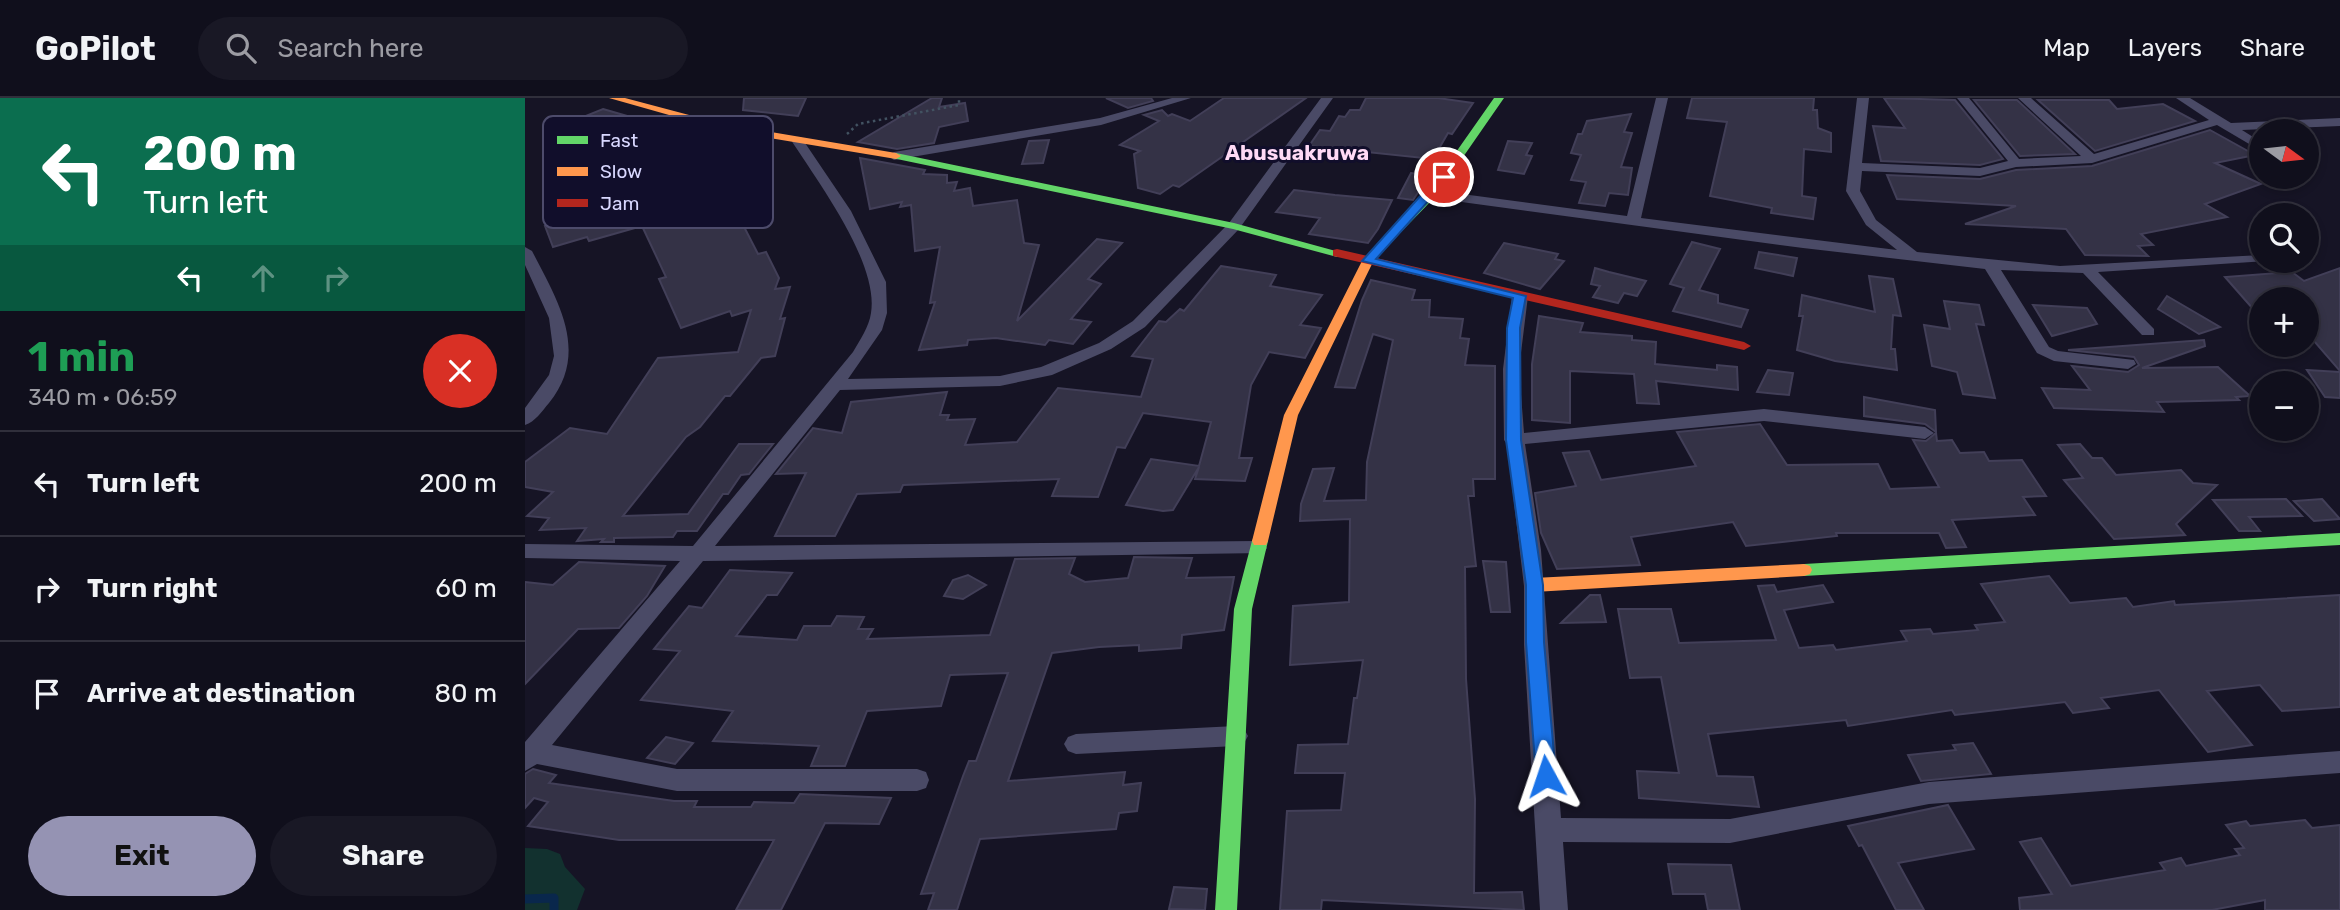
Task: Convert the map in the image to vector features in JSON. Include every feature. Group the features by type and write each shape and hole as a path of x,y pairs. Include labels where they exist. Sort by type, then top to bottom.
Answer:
{"street":[{"path":"614,98 681,116"},
{"path":"894,156 1075,126 1185,98"},
{"path":"833,384 1000,381 1026,377 1080,358 1139,324 1234,226 1327,98"},
{"path":"1226,910 1243,609 1291,415 1368,261 1432,194 1499,98"},
{"path":"1633,222 1662,98"},
{"path":"1863,98 1853,191 1871,222 1915,258"},
{"path":"1962,98 2016,163"},
{"path":"2024,98 2092,159"},
{"path":"2182,98 2249,140"},
{"path":"1857,167 1980,172 2016,163 2092,159 2221,124 2340,122"},
{"path":"773,136 894,156 1234,226 1368,261 1744,346"},
{"path":"529,756 860,354 874,330 879,313 879,282 844,211 797,140"},
{"path":"1432,194 1915,258 1990,265 2060,270 2249,260"},
{"path":"525,251 563,331 561,369 540,404 525,419"},
{"path":"1990,265 2043,350 2054,356 2129,364"},
{"path":"2086,268 2148,332"},
{"path":"1520,296 1514,328 1513,440 1534,585 1535,642 1551,830 1554,910"},
{"path":"1513,440 1629,426 1764,415 1925,433"},
{"path":"1534,585 2340,538"},
{"path":"525,551 698,554 1257,548"},
{"path":"1076,744 1236,736"},
{"path":"529,756 677,780 917,780"},
{"path":"1551,830 1730,831 1929,793 2340,762"}],"path":[{"path":"829,145 858,124 959,105 959,98"}],"green space":[{"path":"525,848 547,849 560,854 565,867 585,889 577,910 525,910"}],"building":[{"path":"744,98 806,98 798,116 743,110"},
{"path":"932,98 942,98 939,107 965,103 968,121 939,127 934,143 897,149 858,142"},
{"path":"1106,98 1151,98 1153,101 1128,108"},
{"path":"1224,98 1306,98 1179,187 1173,185 1160,194 1138,188 1134,154 1140,151 1120,145 1159,121 1144,115 1162,110 1168,116 1172,114 1190,121"},
{"path":"1366,98 1438,98 1473,103 1452,134 1448,133 1433,159 1309,146 1320,130 1330,131 1339,116 1345,117 1350,110 1360,110"},
{"path":"1692,98 1814,98 1813,110 1817,110 1818,128 1831,133 1831,152 1804,149 1802,196 1816,198 1813,219 1771,213 1772,208 1710,196 1727,122 1687,118"},
{"path":"1884,98 1955,100 2003,159 1980,165 1881,161 1873,126 1905,128"},
{"path":"1974,100 2017,100 2075,154 2020,156"},
{"path":"2038,100 2109,100 2117,109 2163,104 2195,121 2095,151"},
{"path":"603,109 627,116 586,116"},
{"path":"1631,114 1624,132 1632,133 1621,167 1632,168 1628,195 1609,193 1605,206 1579,203 1586,182 1571,180 1581,155 1571,153 1578,134 1582,134 1587,121"},
{"path":"2210,130 2249,152 2249,156 2215,163 2249,179 2249,188 2205,204 2227,217 2141,234 2153,245 2138,246 2148,256 2085,255 2066,229 1965,224 2016,206 1897,199 1887,175 1980,179 2016,170 2092,166"},
{"path":"1049,140 1043,163 1022,164 1029,141"},
{"path":"1508,141 1532,143 1526,155 1532,156 1524,174 1498,170"},
{"path":"860,158 925,170 923,174 947,175 947,183 957,182 954,191 970,188 973,206 1017,200 1024,243 1039,245 1017,321 1097,239 1122,243 1088,279 1101,284 1071,319 1091,322 1073,344 1049,340 1045,345 996,338 968,340 967,345 919,350 935,302 930,303 940,247 915,251 911,205 900,207 902,202 870,209"},
{"path":"1411,173 1429,176 1413,200 1398,198"},
{"path":"1294,190 1392,200 1368,243 1309,234 1320,218 1276,212"},
{"path":"546,228 635,228 589,241 587,237 553,247"},
{"path":"643,228 745,228 758,254 766,252 779,278 775,289 790,287 780,319 785,318 775,356 761,358 730,396 725,396 700,427 686,437 623,516 688,514 739,444 773,444 749,474 741,475 728,494 723,494 697,531 677,531 673,537 614,538 614,542 601,542 604,539 577,541 586,528 540,530 549,518 527,516 553,492 525,487 525,462 570,428 607,434 658,358 738,352 751,310 732,316 730,311 681,328 659,279 666,277"},
{"path":"1692,242 1720,249 1699,290 1718,295 1718,303 1748,310 1741,327 1673,311 1684,288 1670,284"},
{"path":"1504,243 1558,254 1555,259 1564,261 1540,289 1484,273"},
{"path":"1759,252 1797,258 1793,276 1755,268"},
{"path":"1221,266 1276,275 1270,286 1322,295 1300,325 1321,328 1305,358 1269,352 1251,385 1239,458 1252,458 1245,481 1195,479 1199,467 1173,510 1126,505 1151,459 1199,466 1211,422 1143,413 1125,448 1117,447 1098,497 1052,496 1059,479 903,485 900,492 857,494 835,536 775,536 806,473 776,474 813,428 842,433 851,402 947,392 940,415 949,415 947,420 975,419 965,445 1017,442 1058,388 1141,397 1153,359 1132,356 1159,321 1166,322 1180,309 1184,311"},
{"path":"1595,268 1646,281 1637,296 1624,293 1618,303 1593,297 1600,286 1591,284"},
{"path":"2340,268 2340,371 2319,347 2319,287 2249,287 2249,304 2225,277 2293,273 2304,281"},
{"path":"1869,276 1893,279 1901,316 1893,315 1891,349 1895,349 1897,370 1835,361 1797,350 1803,316 1799,316 1802,295 1875,312"},
{"path":"1371,280 1415,290 1412,300 1430,300 1429,317 1463,319 1460,338 1469,339 1465,365 1495,366 1495,479 1473,479 1474,496 1468,496 1476,566 1465,567 1466,679 1475,799 1474,893 1522,892 1524,910 1322,900 1321,910 1280,910 1287,811 1341,810 1345,773 1295,773 1298,745 1348,744 1354,698 1357,698 1363,660 1290,665 1293,606 1349,602 1350,519 1300,521 1301,504 1313,469 1334,468 1324,501 1366,500 1367,462 1393,340 1373,334 1355,388 1335,387 1362,300"},
{"path":"2167,296 2220,327 2199,334 2158,309"},
{"path":"1944,301 1979,305 1984,325 1976,324 1995,398 1963,394 1957,372 1932,366 1924,325 1950,329"},
{"path":"2033,305 2087,308 2097,324 2052,336"},
{"path":"1539,316 1583,323 1580,332 1632,336 1632,340 1656,342 1655,364 1717,370 1717,365 1737,367 1738,390 1656,381 1659,404 1637,403 1634,374 1570,371 1570,423 1532,420 1532,364"},
{"path":"2204,340 2205,346 2142,368 2218,367 2249,396 2236,397 2239,400 2157,402 2164,412 2054,408 2042,388 2090,390 2072,366 2128,372 2139,365 2134,357 2068,350"},
{"path":"1768,370 1793,373 1789,395 1757,392"},
{"path":"2307,370 2340,372 2340,398 2325,397 2319,388 2319,371"},
{"path":"1864,397 1935,410 1936,432 1925,424 1864,416"},
{"path":"1760,424 1787,465 1878,464 1890,489 1939,487 1913,440 1926,441 1936,433 1937,441 1952,440 1960,453 1984,452 1989,461 2022,460 2046,496 2023,497 2035,515 1952,520 1966,547 1946,548 1939,533 1836,533 1837,536 1746,546 1733,522 1631,537 1640,565 1557,569 1541,533 1535,493 1576,486 1563,453 1589,451 1601,480 1696,466 1677,432"},
{"path":"2080,444 2092,458 2102,458 2116,475 2181,470 2193,483 2217,485 2176,524 2185,535 2114,539 2064,480 2083,478 2058,445"},
{"path":"2286,499 2302,516 2249,517 2260,531 2239,531 2213,500"},
{"path":"2322,499 2340,519 2314,521 2294,501"},
{"path":"1134,557 1192,558 1186,578 1234,577 1224,630 1182,635 1181,648 1139,651 1139,645 1052,653 1008,781 1125,772 1123,785 1141,783 1137,811 1119,813 1116,829 980,839 957,910 928,910 934,893 921,894 963,776 969,761 976,761 1008,673 950,675 941,706 867,711 845,766 811,766 819,746 713,741 733,711 641,700 680,651 654,649 689,606 702,608 730,570 792,573 777,595 767,595 736,636 797,640 804,626 831,626 837,616 864,617 858,629 873,629 867,639 990,635 1015,559 1075,558 1069,574 1085,582 1128,578"},
{"path":"1483,561 1506,562 1510,612 1491,612"},
{"path":"579,562 665,566 647,596 619,628 578,629 525,684 525,582 553,585"},
{"path":"968,575 986,585 963,599 944,596 953,580"},
{"path":"2049,576 2070,603 2126,598 2133,607 2174,601 2175,605 2340,595 2340,707 2282,711 2260,685 2207,691 2252,745 2208,752 2159,690 2101,698 2109,708 2073,713 2065,702 1955,715 1952,710 1848,726 1846,720 1708,734 1717,776 1753,777 1759,807 1639,798 1637,771 1679,773 1661,677 1630,678 1618,609 1671,609 1679,643 1776,640 1758,586 1774,585 1777,592 1823,585 1833,602 1784,610 1799,648 1833,645 1836,650 1907,641 1901,631 1930,629 1933,634 1978,630 1975,625 2005,622 1981,584"},
{"path":"1590,595 1600,595 1606,622 1561,623"},
{"path":"666,737 693,743 675,764 647,758"},
{"path":"1973,743 1991,774 1921,781 1908,755 1956,750 1953,745"},
{"path":"533,769 556,775 549,783 674,801 697,801 694,807 751,807 754,802 794,803 800,794 891,798 879,824 825,823 781,910 736,910 774,840 619,840 528,826 548,802 534,798 525,808 525,774"},
{"path":"1948,805 1974,849 1898,863 1924,910 1896,910 1862,845 1859,846 1848,826"},
{"path":"2305,820 2312,828 2340,825 2340,910 2265,910 2265,900 2212,910 2020,910 2019,898 2052,894 2020,842 2041,838 2071,886 2165,870 2160,863 2181,858 2186,866 2240,855 2235,849 2244,848 2226,825 2246,821 2250,826"},
{"path":"1668,864 1731,865 1740,910 1708,910 1705,894 1673,894"},
{"path":"1174,887 1207,889 1205,910 1169,909"}],"waterway":[{"path":"525,899 554,898 554,910"}],"traffic: fast":[{"path":"1395,232 1432,194 1499,98"},
{"path":"896,156 1234,226 1337,253"},
{"path":"1804,570 2340,539"},
{"path":"1226,910 1243,609 1260,541"}],"traffic: slow":[{"path":"614,98 681,116"},
{"path":"773,136 896,156"},
{"path":"1260,541 1291,415 1368,261 1395,232"},
{"path":"1534,585 1804,570"}],"traffic: jam":[{"path":"1337,253 1744,346"}],"district":[{"name":"Abusuakruwa","path":"1297,153"}],"route":[{"path":"1444,177 1432,194 1368,261 1520,296 1514,328 1513,440 1534,585 1535,642 1546,776"}]}
